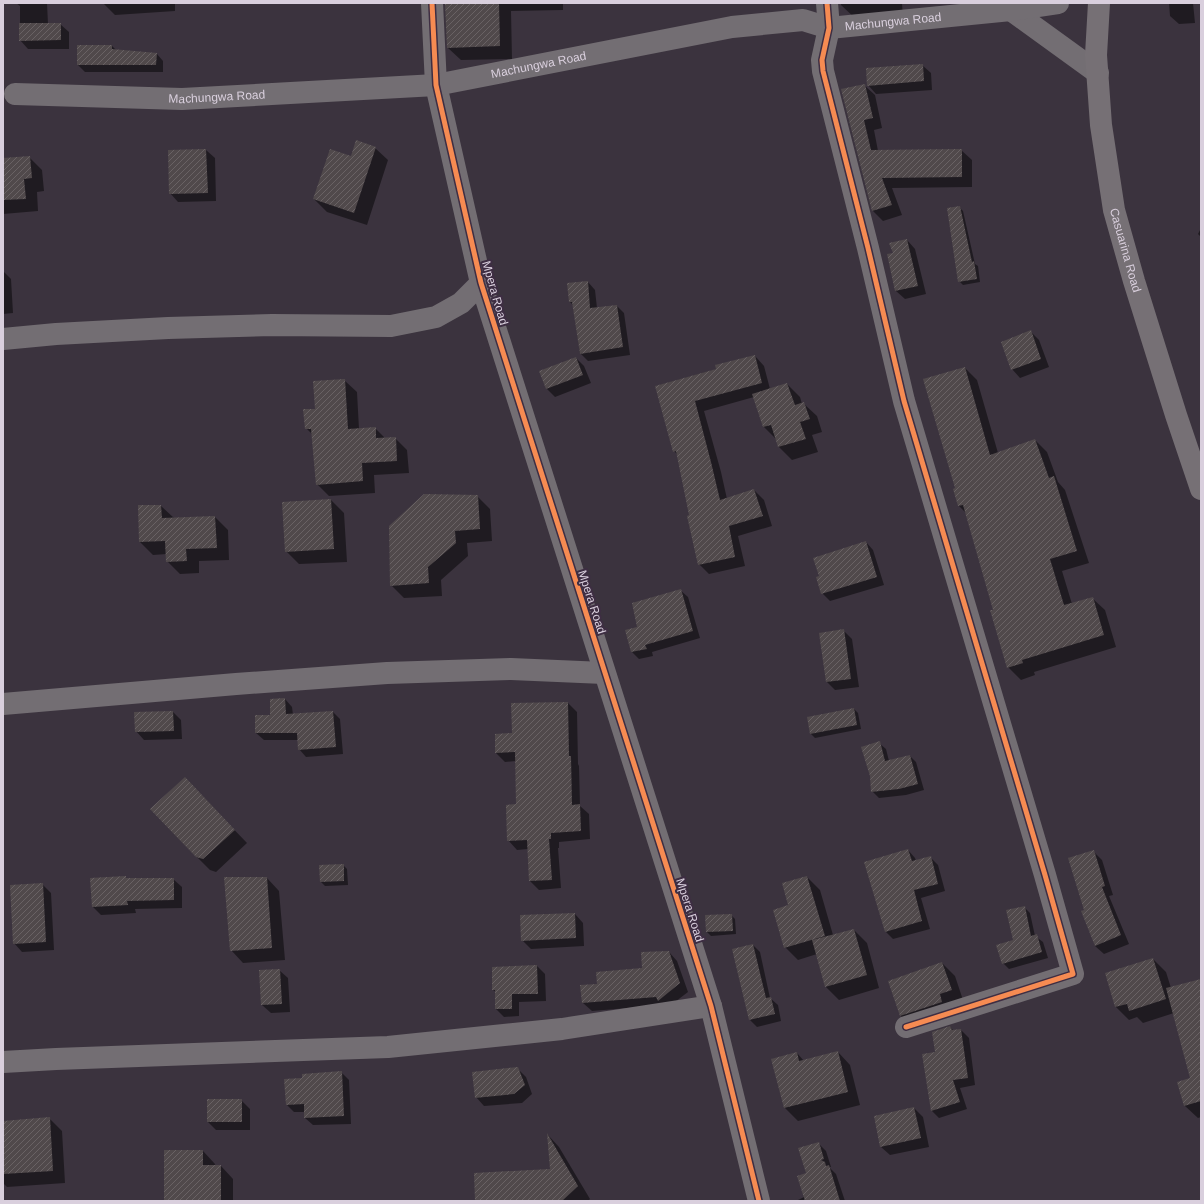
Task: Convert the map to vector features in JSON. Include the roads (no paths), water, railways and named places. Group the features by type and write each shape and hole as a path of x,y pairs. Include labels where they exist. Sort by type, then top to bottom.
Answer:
{"street":[{"name":"Mpera Road","path":"432,3 436,85 481,283 711,1006 759,1201"},
{"path":"827,3 828,28 822,60 823,71 868,248 904,401 1041,860 1073,974 906,1027"},
{"name":"Machungwa Road","path":"15,94 182,99 436,85 732,27 803,20 828,28 1011,10 1058,3"},
{"name":"Casuarina Road","path":"1099,3 1096,55 1101,125 1114,210 1138,296 1201,489"},
{"path":"1011,10 1098,73"},
{"path":"3,339 56,334 176,328 272,325 391,326 436,317 461,303 481,283"},
{"path":"3,704 387,673 511,669 604,673"},
{"path":"3,1062 388,1047 562,1029 711,1006"}]}
